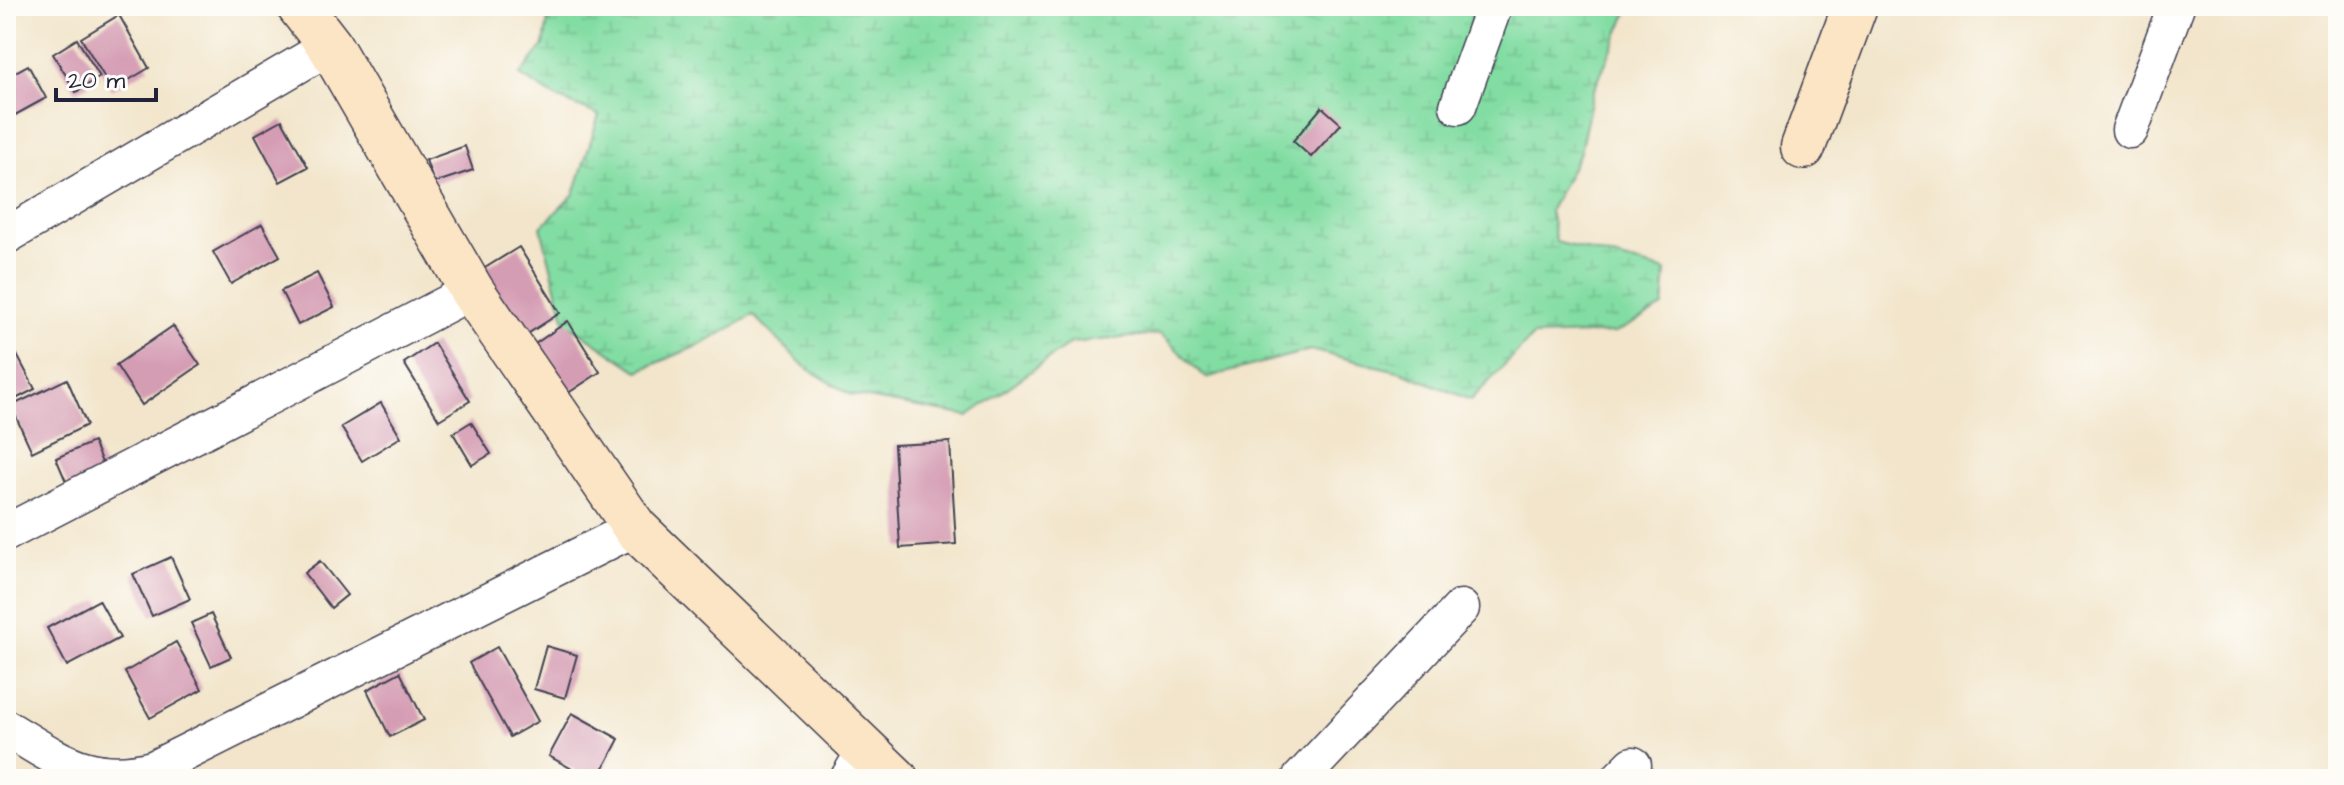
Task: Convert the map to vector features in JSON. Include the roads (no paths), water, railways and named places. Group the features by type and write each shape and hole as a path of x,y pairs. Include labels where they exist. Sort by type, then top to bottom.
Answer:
{"street":[{"path":"299,6 330,46 472,291 635,528 870,770"},
{"path":"1458,106 1494,6"},
{"path":"1803,147 1855,6"},
{"path":"2130,130 2176,6"},
{"path":"6,236 330,46"},
{"path":"6,533 472,291"},
{"path":"6,728 72,767 87,772 102,776 130,776 153,769 635,528"},
{"path":"1300,779 1461,608"}]}
